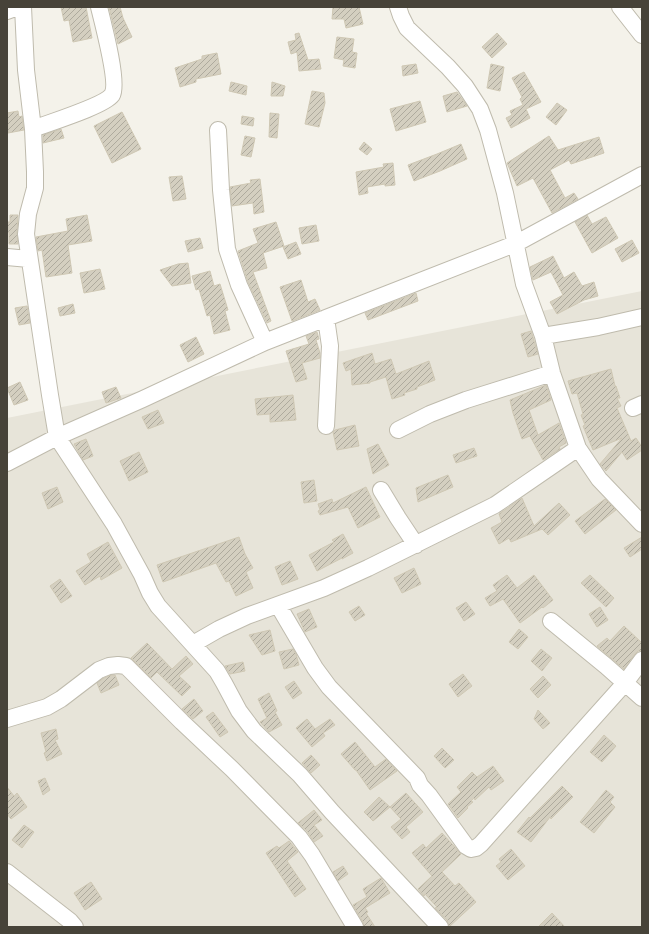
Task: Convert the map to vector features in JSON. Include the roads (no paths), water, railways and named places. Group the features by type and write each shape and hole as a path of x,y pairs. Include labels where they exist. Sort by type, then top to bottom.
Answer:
{"street":[{"path":"7,11 18,7"},
{"path":"23,7 26,70 33,129 35,188 28,214 26,234 57,437 114,524 158,606 217,671 239,711 254,731 300,776 440,927"},
{"path":"33,129 96,106 107,100 113,94 114,83 112,66 99,7"},
{"path":"398,7 407,28 448,67 465,86 480,109 488,130 505,193 524,284 543,336 552,373 578,448 599,479 642,524"},
{"path":"620,7 642,35"},
{"path":"218,130 221,190 227,249 239,285 265,342"},
{"path":"7,463 57,437 265,342 515,244 642,175"},
{"path":"7,258 29,259"},
{"path":"543,336 598,327 642,317"},
{"path":"326,318 330,346 326,426"},
{"path":"398,430 430,414 466,400 552,373"},
{"path":"193,644 220,628 247,616 324,588 368,568 495,505 578,448"},
{"path":"381,490 416,545"},
{"path":"278,605 314,668 329,687 417,778 420,785 466,846 471,849 476,848 481,844 625,683 642,660"},
{"path":"551,621 642,698"},
{"path":"7,718 47,707 61,699 99,670 109,666 126,666 300,837 312,854 355,927"},
{"path":"7,872 70,921 75,927"}]}
